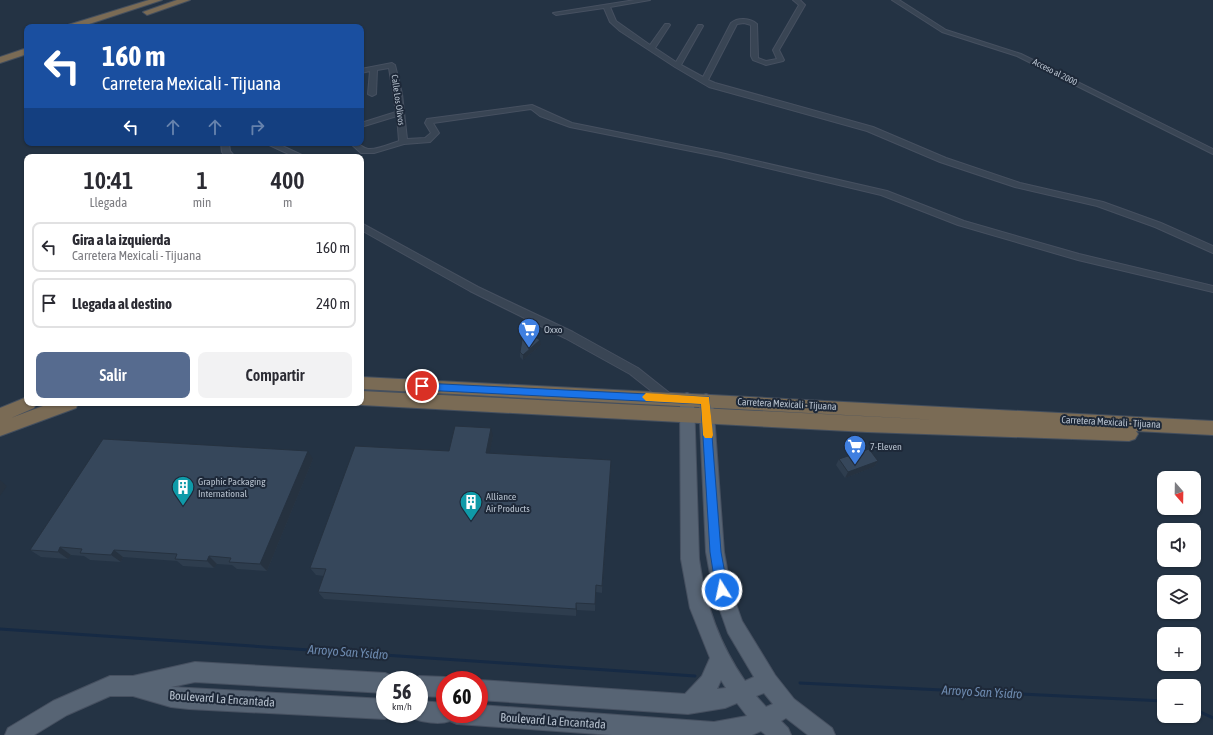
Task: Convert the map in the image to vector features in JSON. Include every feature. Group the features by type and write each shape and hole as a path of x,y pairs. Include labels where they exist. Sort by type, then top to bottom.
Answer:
{"highway":[{"path":"81,24 158,0 156,2 157,5 169,5"},
{"path":"110,24 186,0"},
{"path":"0,50 24,42"},
{"path":"0,60 24,52"},
{"name":"Carretera Mexicali - Tijuana","path":"364,383 668,398 687,407"},
{"name":"Carretera Mexicali - Tijuana","path":"364,398 687,407 1213,428"},
{"path":"0,415 24,405"},
{"path":"0,429 62,406"},
{"name":"Carretera Mexicali - Tijuana","path":"706,408 859,424 1213,437"}],"main road":[{"path":"687,407 690,560 699,606 719,658 741,692 764,722 781,735"},
{"path":"706,408 715,552 722,590 735,626 768,682 787,706 825,735"},
{"path":"688,704 705,691 712,682 719,658"},
{"name":"Boulevard La Encantada","path":"15,735 60,708 110,686 133,686 195,672 376,682"},
{"path":"488,691 688,704 725,698 768,682"},
{"name":"Boulevard La Encantada","path":"133,686 171,697 189,699 376,709"},
{"name":"Boulevard La Encantada","path":"488,716 714,732 742,729 764,722 787,706"}],"street":[{"path":"556,13 647,0"},
{"path":"704,82 734,23 737,22 749,22 754,24 755,59 763,63 781,60 776,50 789,30 802,5 796,0"},
{"name":"Acceso al 2000","path":"895,0 944,31 1019,55 1213,152"},
{"path":"606,6 616,25 677,66 704,82 870,129 933,156 1011,183 1100,204 1151,223 1213,250"},
{"path":"651,49 667,25"},
{"path":"677,66 700,26"},
{"name":"Calle Los Olivos","path":"364,71 392,65 398,94 403,142"},
{"path":"372,94 374,69"},
{"path":"358,146 364,151 374,151 403,142 422,141 432,136 434,133 429,123 430,121 532,107 548,116 570,125 721,155 884,193 961,223 1078,256 1213,289"},
{"path":"364,124 400,113"},
{"path":"276,146 295,154"},
{"path":"364,228 474,289 568,335 634,371 668,398"}],"building":[{"path":"523,334 531,334 540,340 523,355 520,352"},
{"name":"Alliance Air Products","path":"455,426 491,428 486,453 611,460 602,586 596,585 595,604 576,603 576,609 318,592 326,569 310,568 355,446 449,451"},
{"name":"Graphic Packaging International","path":"103,439 308,451 260,564 229,562 231,558 209,556 207,561 175,559 177,554 114,550 111,555 80,553 82,549 60,547 58,552 30,550"},
{"path":"869,449 878,461 848,472 839,459"}],"waterway":[{"name":"Arroyo San Ysidro","path":"0,629 695,676"},
{"name":"Arroyo San Ysidro","path":"800,683 1157,701"},
{"name":"Arroyo San Ysidro","path":"1201,712 1213,718"}],"slow traffic":[{"path":"646,397 706,400 708,435"}],"place":[{"name":"Oxxo","path":"529,348"},
{"name":"7-Eleven","path":"855,466"},
{"name":"Graphic Packaging International","path":"183,506"},
{"name":"Alliance Air Products","path":"471,522"}],"route":[{"path":"422,386 706,400 715,552 722,590"}]}
